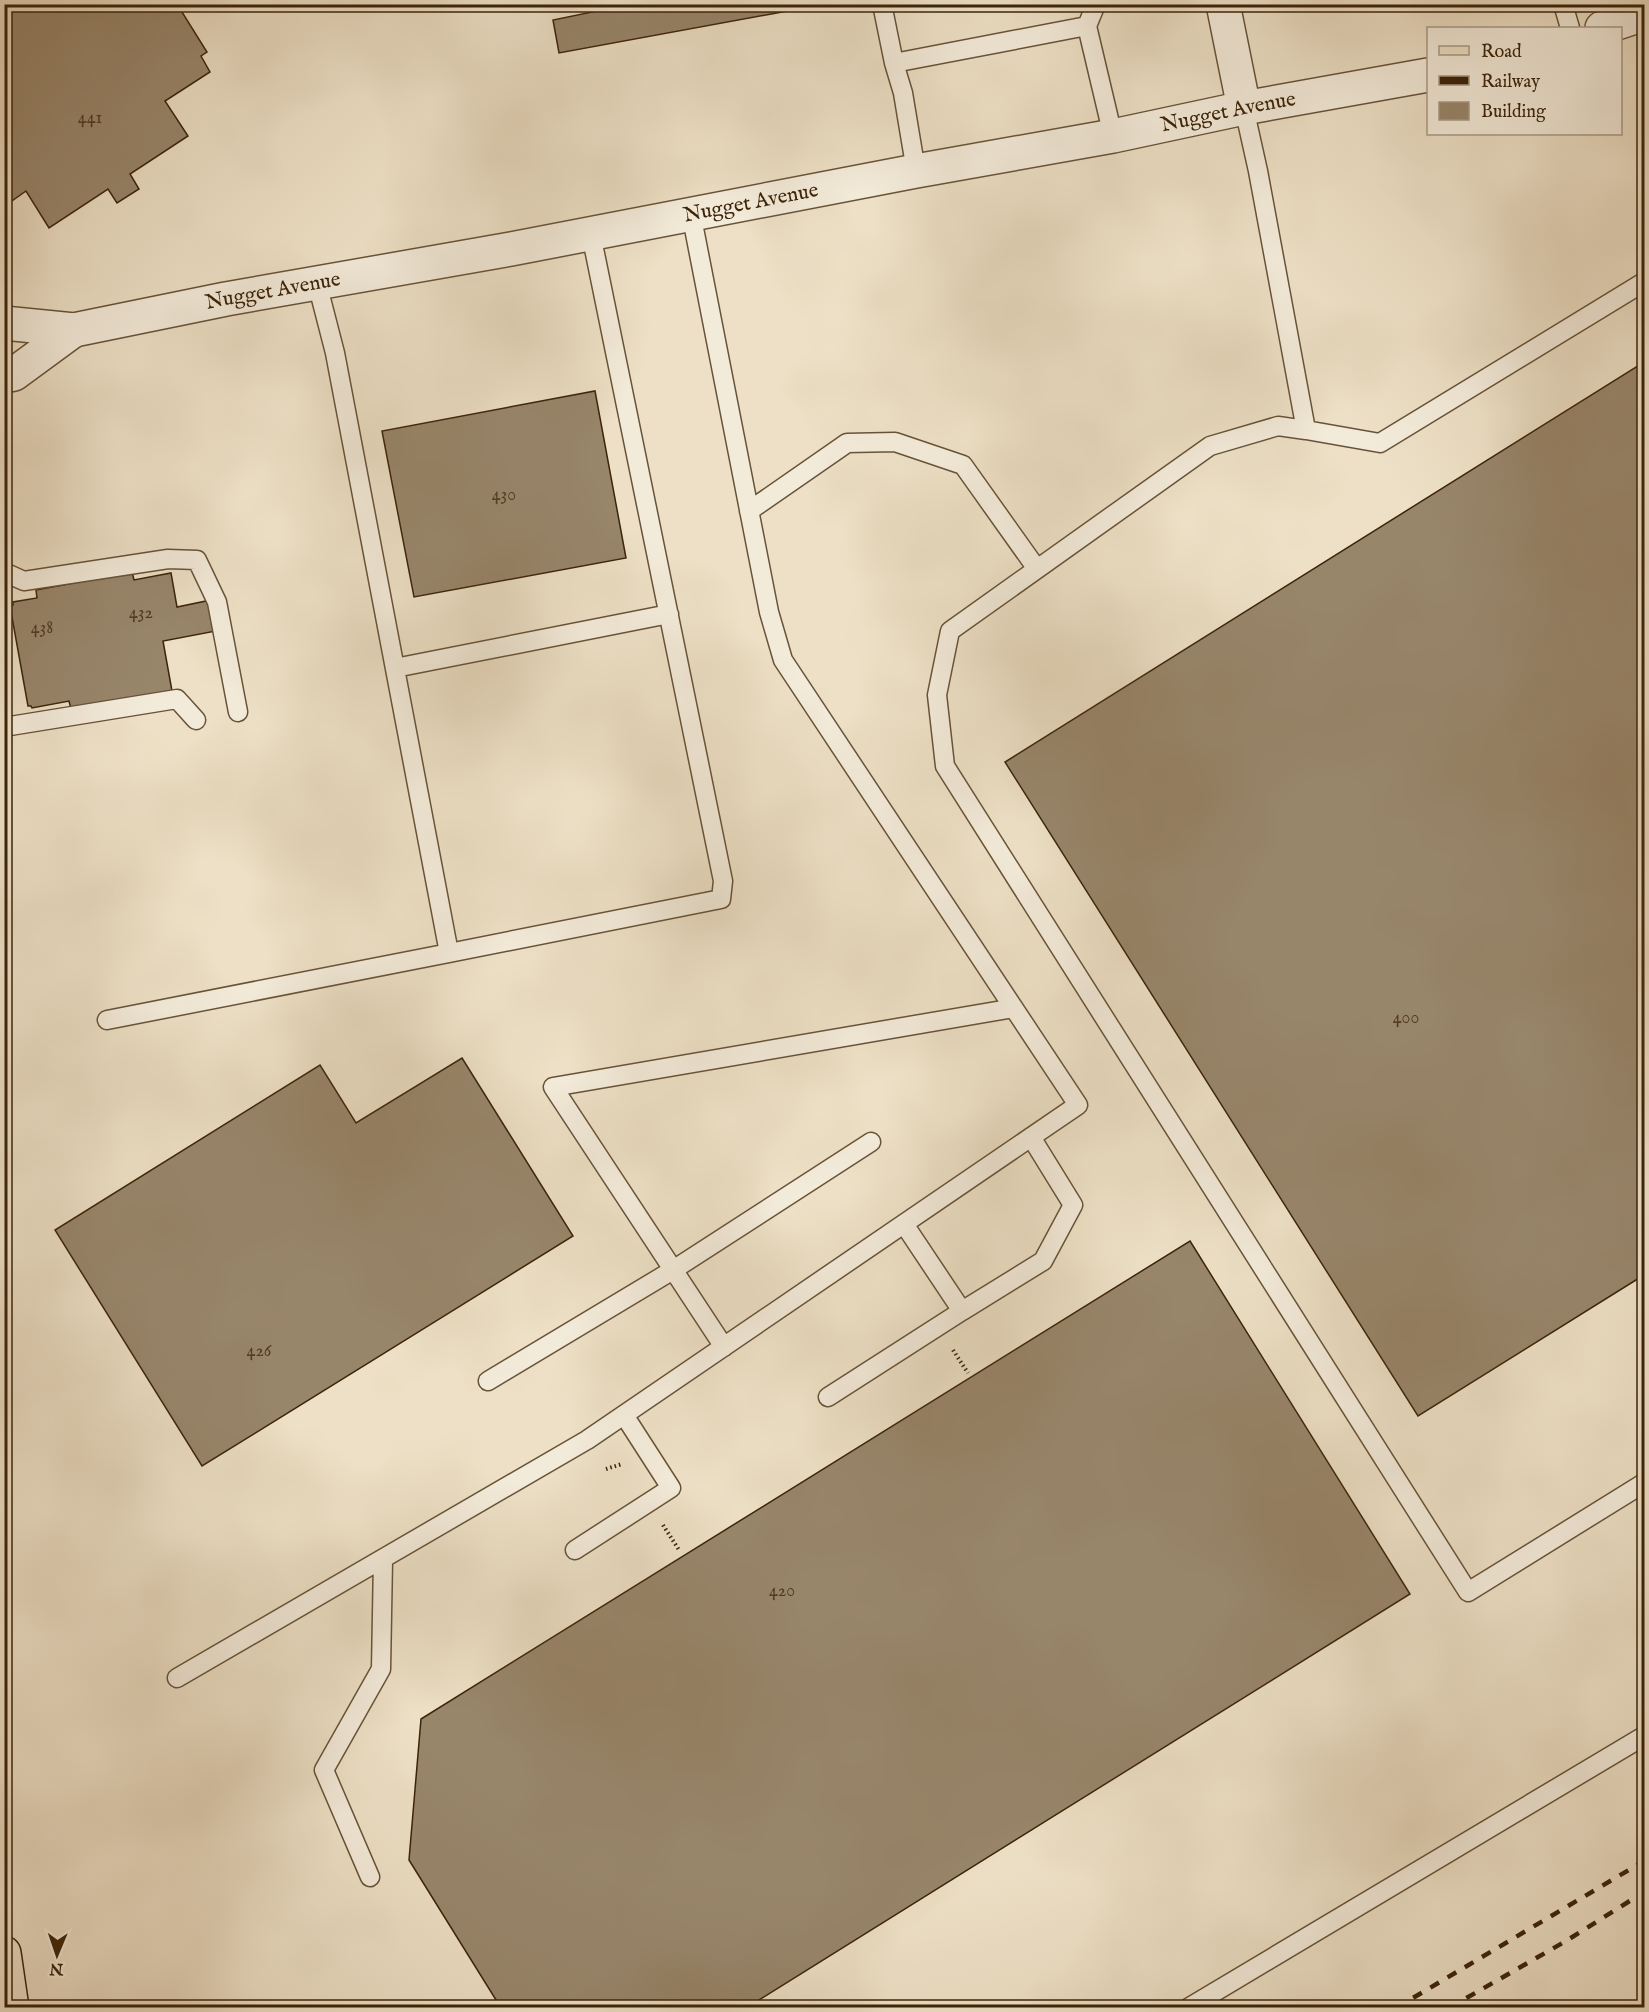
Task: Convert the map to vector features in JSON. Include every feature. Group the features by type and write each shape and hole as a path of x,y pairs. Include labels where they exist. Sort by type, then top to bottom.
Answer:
{"main road":[{"path":"4,1953 12,2007"}],"street":[{"path":"1223,4 1244,108"},
{"path":"1605,27 1644,14"},
{"name":"Nugget Avenue","path":"4,323 74,330 226,299 591,234 692,213 1113,136 1244,108 1427,75"},
{"name":"Nugget Avenue","path":"4,376 14,374 74,330"}],"lane":[{"path":"882,4 894,63 903,93 916,171"},
{"path":"1096,4 1087,26 1113,136"},
{"path":"1563,4 1569,27"},
{"path":"894,63 1087,26"},
{"path":"1244,108 1306,430"},
{"path":"177,1678 587,1440 1078,1106 783,660 769,612 692,213"},
{"path":"107,1020 721,899 723,881 591,234"},
{"path":"1644,282 1380,443 1278,426 1210,446 950,631 937,695 945,765 1468,1592 1644,1483"},
{"path":"317,283 335,353 448,953"},
{"path":"749,511 847,443 895,442 963,465 1038,569"},
{"path":"4,572 24,581 168,559 197,560 218,602 238,712"},
{"path":"395,668 669,614"},
{"path":"4,727 177,699 196,720"},
{"path":"724,1347 553,1087 1014,1008"},
{"path":"828,1397 1043,1261 1074,1205 1031,1137"},
{"path":"488,1382 673,1270 871,1142"},
{"path":"904,1224 962,1311"},
{"path":"575,1550 671,1488 624,1415"},
{"path":"370,1877 324,1770 381,1669 383,1560"},
{"path":"1188,2007 1644,1736"}],"path":[{"path":"949,1345 968,1373"},
{"path":"659,1519 679,1550"}],"building":[{"path":"4,4 177,4 207,52 201,56 210,72 165,101 188,136 130,174 139,189 117,203 108,189 49,228 26,191 9,203 4,196"},
{"path":"596,4 803,4 804,8 559,53 553,20 597,11"},
{"path":"1644,362 1644,1275 1418,1416 1005,762"},
{"path":"595,391 626,558 414,597 382,431"},
{"path":"132,572 134,580 171,573 177,607 211,600 216,631 163,641 172,691 71,709 69,701 32,708 28,706 10,606 13,602 37,598 36,590"},
{"path":"462,1058 573,1236 202,1466 55,1230 320,1065 356,1123"},
{"path":"1190,1241 1410,1594 746,2008 501,2008 409,1860 421,1719"}],"railway":[{"path":"1396,2008 1644,1861"},
{"path":"1449,2008 1566,1941 1644,1892"}]}
